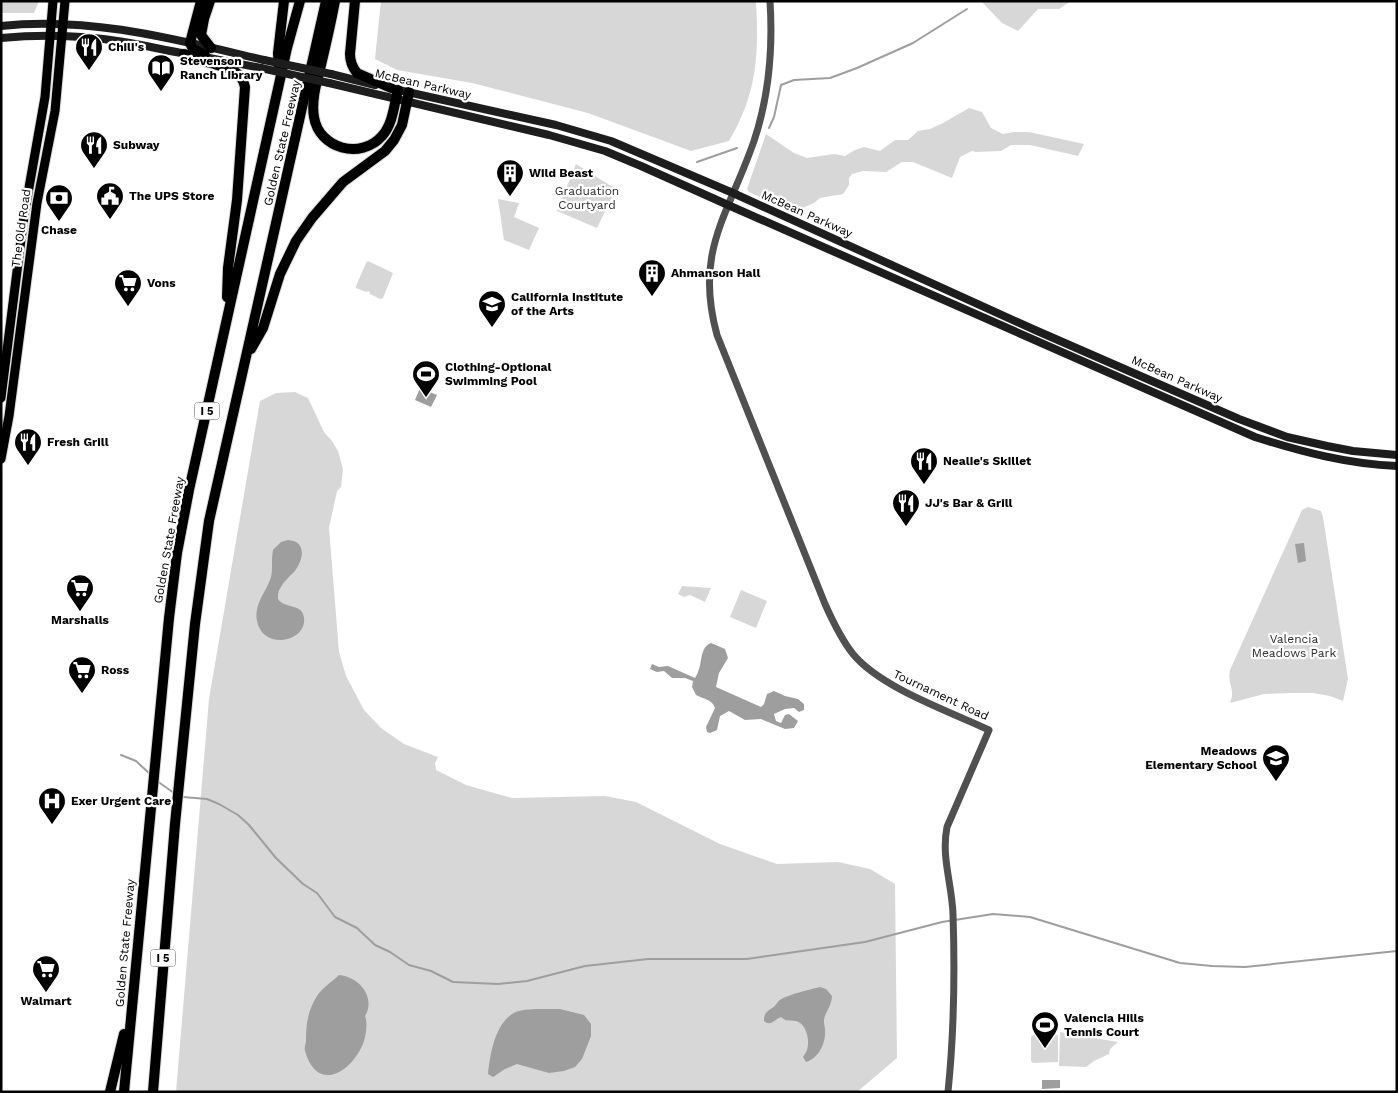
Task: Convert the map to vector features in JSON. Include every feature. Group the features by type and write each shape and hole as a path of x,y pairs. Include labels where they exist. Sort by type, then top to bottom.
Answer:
{"highway":[{"path":"201,1 190,43 197,52 211,53"},
{"path":"210,1 201,35 211,53"},
{"path":"280,79 278,53 284,1"},
{"name":"Golden State Freeway","path":"124,1092 156,747 177,553 189,490 280,79 300,1"},
{"name":"Golden State Freeway","path":"153,1092 175,824 195,624 209,522 326,1"},
{"path":"335,1 313,107 316,127 329,142 338,147 358,149 376,142 386,131 395,92 357,73 353,69 350,54 355,1"},
{"path":"184,54 230,68 238,74 245,87 237,200 228,268 227,322"},
{"path":"247,356 263,328 280,274 296,241 312,218 346,180 385,151 394,140 402,125 408,97"},
{"path":"110,1092 132,999"}],"main road":[{"name":"The Old Road","path":"1,398 24,216 45,97 53,1"},
{"name":"The Old Road","path":"1,459 9,416 37,203 55,110 65,1"},
{"path":"1,26 51,24 125,30 190,43"},
{"path":"1,38 62,36 122,42 184,54 211,53"},
{"name":"McBean Parkway","path":"211,53 264,60 331,74 605,151 1255,437 1321,456 1353,462 1397,466"},
{"name":"McBean Parkway","path":"211,53 261,68 329,83 395,92"},
{"name":"McBean Parkway","path":"408,97 554,124 630,149 1266,429 1326,446 1353,451 1397,455"},
{"path":"549,135 565,131 582,133"},
{"path":"858,261 862,252"}],"street":[{"path":"728,205 754,142 766,92 770,58 770,1"},
{"name":"Tournament Road","path":"728,205 718,227 710,258 708,277 711,316 743,402 835,628 854,655 884,680 989,730 950,819 945,839 944,853 954,930 952,1042 948,1092"}],"green space":[{"path":"1,1 39,1 34,13 1,13"},
{"path":"381,1 756,1 756,57 751,90 738,124 729,141 691,151 588,113 472,83 397,70 375,59"},
{"path":"981,1 1071,1 1059,9 1038,9 1018,31 1002,23"},
{"path":"969,108 982,112 991,128 1003,134 1029,132 1084,144 1078,156 1030,145 1011,145 1001,151 972,151 960,157 952,178 913,162 902,162 886,172 863,171 852,174 849,178 849,185 843,194 820,198 814,203 794,212 749,192 747,189 766,134 794,153 807,158 834,154 845,156 864,147 880,151 895,140 908,140 918,131 930,129"},
{"name":"Graduation Courtyard","path":"576,164 616,189 597,228 557,211"},
{"path":"498,199 519,203 514,217 539,228 529,250 504,240"},
{"path":"368,261 393,273 383,298 380,299 370,294 369,291 366,292 356,288"},
{"path":"295,392 308,398 324,432 338,451 343,469 341,487 337,491 329,528 339,652 346,676 364,710 381,728 404,744 438,757 435,763 436,770 466,785 512,798 605,796 636,802 720,844 777,864 838,862 870,869 895,884 897,1058 857,1092 176,1092 209,699 260,401 276,393"},
{"name":"Valencia Meadows Park","path":"1308,507 1321,511 1323,517 1348,679 1343,701 1313,693 1291,693 1264,694 1230,703 1232,690 1230,670 1302,510"},
{"path":"682,586 711,588 705,602 690,595 684,597 678,594"},
{"path":"741,590 767,601 756,628 730,617"},
{"path":"1060,1032 1118,1042 1110,1049 1109,1054 1086,1067 1059,1066"},
{"name":"Valencia Hills Tennis Court","path":"1033,1035 1058,1035 1058,1062 1033,1063 1031,1061 1031,1037"}],"shaded area":[{"name":"Clothing-Optional Swimming Pool","path":"420,388 437,395 431,407 415,400"},
{"path":"294,541 301,547 302,557 294,572 280,588 278,599 303,613 303,626 299,633 292,637 284,640 275,640 267,637 261,630 257,621 257,609 271,577 273,550 281,542"},
{"path":"1304,543 1306,561 1298,563 1295,544"},
{"path":"711,643 725,649 728,658 719,673 716,687 761,707 767,694 774,691 798,699 804,704 804,710 799,712 794,708 785,709 774,714 776,721 781,723 785,715 789,714 798,721 794,728 785,729 761,719 745,720 729,711 720,716 717,730 710,733 707,732 706,727 715,708 710,701 696,695 692,687 693,681 685,678 672,678 664,671 657,672 650,669 652,664 659,667 668,666 695,678 704,649"},
{"path":"339,975 359,984 367,996 369,1002 365,1016 366,1031 361,1048 348,1066 332,1075 324,1075 316,1071 305,1051 307,1023 311,1007 317,996"},
{"path":"820,987 826,989 832,996 831,1003 824,1019 824,1040 821,1049 815,1057 806,1062 803,1057 807,1050 808,1038 803,1026 796,1021 786,1020 781,1017 773,1022 766,1023 764,1017 783,998"},
{"path":"560,1009 584,1015 591,1024 591,1036 582,1059 575,1067 549,1073 517,1064 493,1077 488,1074 495,1039 498,1031 509,1016 526,1010"},
{"path":"1042,1080 1060,1080 1060,1088 1042,1089"}],"waterway":[{"path":"769,128 774,117 781,85 794,80 830,78 857,68 913,43 967,9"},
{"path":"697,162 737,148"},
{"path":"121,755 136,761 150,774"},
{"path":"157,781 174,793"},
{"path":"183,797 207,799 238,815 249,825 276,858 303,884 317,893 335,917 357,928 375,945 390,952 409,965 431,971 453,982 498,984 527,981 585,966 648,959 747,959 865,942 942,922 993,914 1030,917 1180,963 1212,966 1245,967 1397,951"}],"place":[{"name":"Chili's","path":"89,71"},
{"name":"Stevenson Ranch Library","path":"161,92"},
{"name":"Subway","path":"94,169"},
{"name":"Wild Beast","path":"510,197"},
{"name":"The UPS Store","path":"110,220"},
{"name":"Chase","path":"59,222"},
{"name":"Ahmanson Hall","path":"652,297"},
{"name":"Vons","path":"128,307"},
{"name":"California Institute of the Arts","path":"492,328"},
{"name":"Clothing-Optional Swimming Pool","path":"426,398"},
{"name":"Fresh Grill","path":"28,466"},
{"name":"Nealie's Skillet","path":"924,485"},
{"name":"JJ's Bar & Grill","path":"906,527"},
{"name":"Marshalls","path":"80,612"},
{"name":"Ross","path":"82,694"},
{"name":"Meadows Elementary School","path":"1276,782"},
{"name":"Exer Urgent Care","path":"52,825"},
{"name":"Walmart","path":"46,993"},
{"name":"Valencia Hills Tennis Court","path":"1045,1049"}]}
